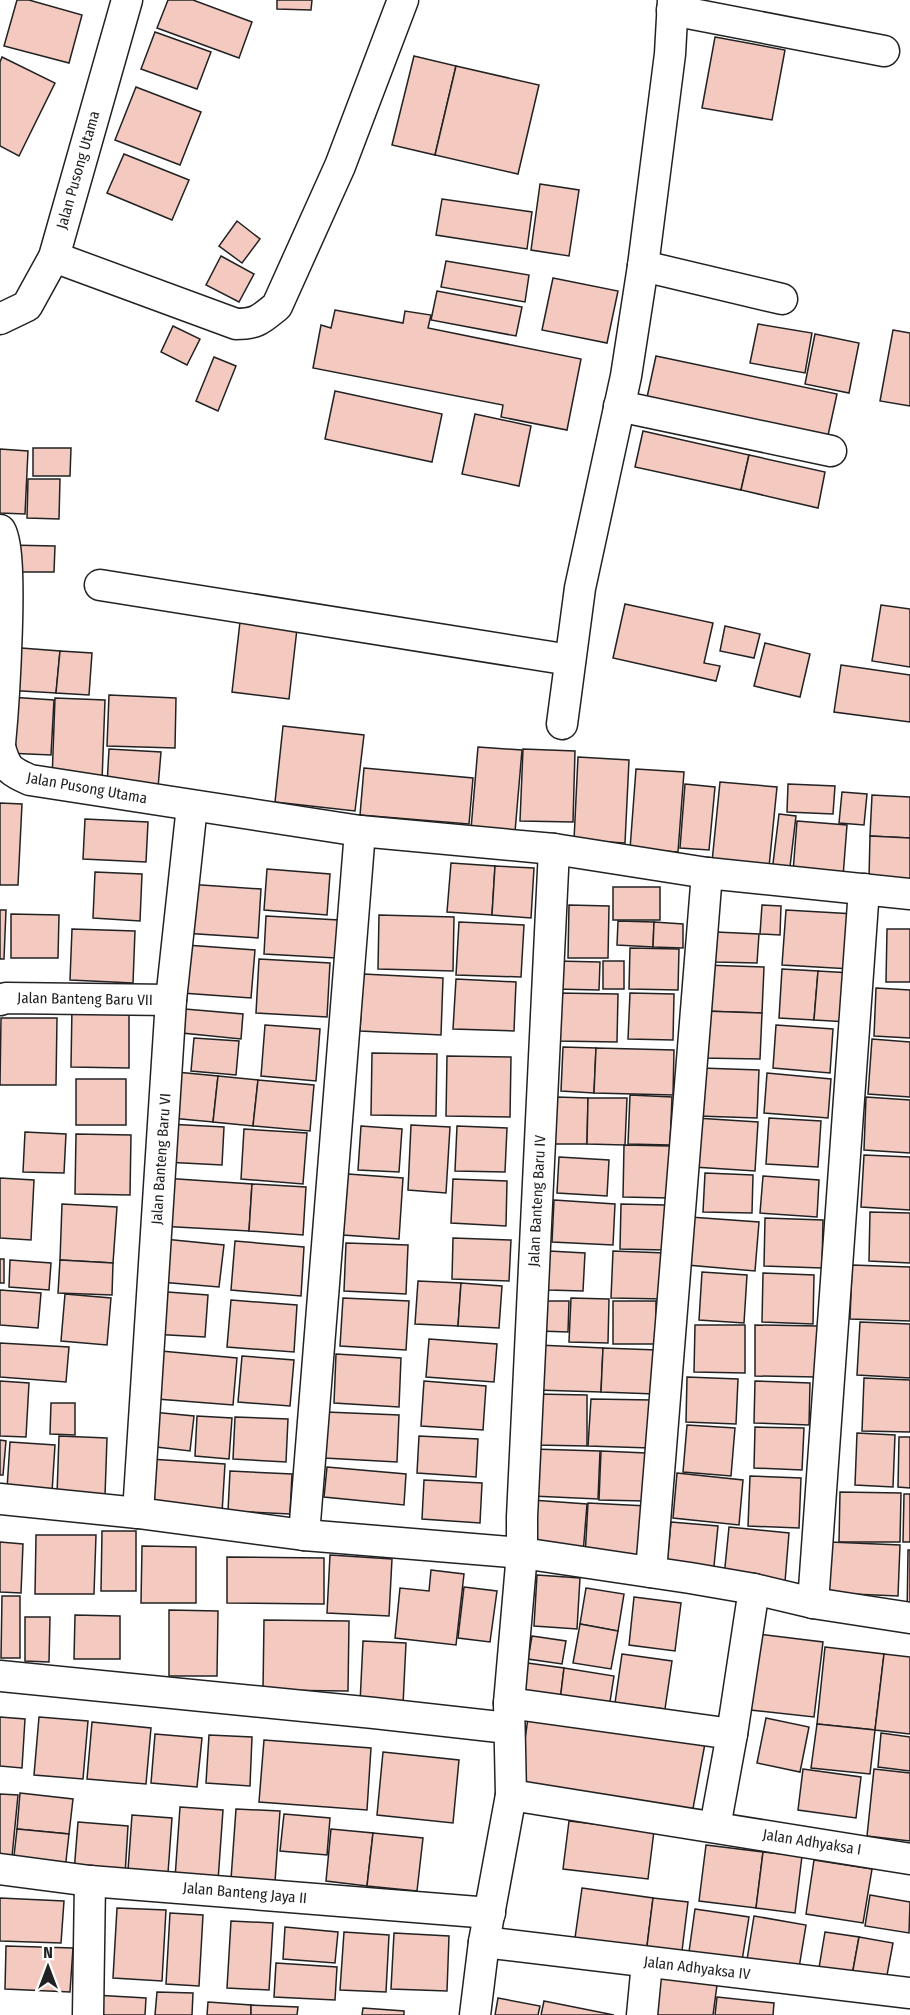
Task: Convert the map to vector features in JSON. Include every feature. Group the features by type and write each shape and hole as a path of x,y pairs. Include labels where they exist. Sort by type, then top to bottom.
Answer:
{"street":[{"name":"Jalan Pusong Utama","path":"0,319 27,306 54,257 127,0"},
{"path":"54,257 236,324 252,324 264,316 277,306 340,166 403,0"},
{"path":"562,724 580,588 626,376 643,266 670,54 672,5 884,51"},
{"path":"643,266 782,299"},
{"path":"619,406 831,451"},
{"name":"Jalan Pusong Utama","path":"0,530 3,531 6,544 7,608 4,709 0,745 4,761 11,772 30,780 360,831 554,849 707,873 910,894"},
{"path":"100,585 570,660"},
{"name":"Jalan Banteng Baru VI","path":"138,1513 171,1000 192,806"},
{"path":"304,1535 360,831"},
{"name":"Jalan Banteng Baru IV","path":"476,2015 487,1927 511,1795 509,1715 522,1552 554,849"},
{"path":"651,1572 707,873"},
{"path":"813,1603 864,889"},
{"name":"Jalan Banteng Baru VII","path":"0,1000 6,998 171,1000"},
{"path":"0,1499 138,1513 304,1535 522,1552 754,1589 813,1603 910,1618"},
{"path":"715,1827 754,1589"},
{"path":"0,1676 375,1713 509,1715 732,1734"},
{"name":"Jalan Adhyaksa I","path":"511,1795 910,1859"},
{"name":"Jalan Banteng Jaya II","path":"0,1869 487,1927"},
{"path":"88,2015 90,1881"},
{"name":"Jalan Adhyaksa IV","path":"487,1927 647,1963 910,1993"},
{"path":"642,2015 647,1963"},
{"path":"909,2015 910,2010"}],"building":[{"path":"17,0 29,0 82,15 69,63 4,46"},
{"path":"168,0 193,0 252,22 239,58 157,28"},
{"path":"277,0 312,0 311,10 277,9"},
{"path":"155,32 211,52 197,89 141,69"},
{"path":"715,37 785,50 772,120 702,108"},
{"path":"414,56 456,66 435,155 392,145"},
{"path":"2,57 55,83 19,156 0,146 0,62"},
{"path":"456,66 539,85 518,174 435,155"},
{"path":"136,87 201,112 180,165 115,140"},
{"path":"124,154 189,180 172,220 107,193"},
{"path":"540,184 579,190 569,256 531,250"},
{"path":"442,199 532,212 527,249 436,235"},
{"path":"237,221 260,239 242,263 219,246"},
{"path":"221,256 254,274 239,302 206,285"},
{"path":"446,261 529,275 525,302 441,287"},
{"path":"553,278 618,291 607,343 542,330"},
{"path":"437,291 522,307 516,336 431,320"},
{"path":"335,310 403,323 405,311 431,315 428,328 581,359 567,430 501,417 503,405 313,368 321,325 331,328"},
{"path":"758,324 812,333 805,373 750,363"},
{"path":"173,326 200,339 187,365 161,352"},
{"path":"893,330 910,333 910,406 880,401"},
{"path":"815,334 859,343 849,393 805,384"},
{"path":"656,356 837,394 827,440 646,402"},
{"path":"214,357 236,366 218,411 196,401"},
{"path":"335,391 442,414 432,462 325,439"},
{"path":"475,414 531,426 519,486 462,474"},
{"path":"643,431 749,455 741,490 635,467"},
{"path":"33,448 71,448 70,476 33,476"},
{"path":"0,449 28,451 25,514 0,513"},
{"path":"749,455 825,472 818,508 741,490"},
{"path":"28,479 60,479 59,519 27,518"},
{"path":"8,545 55,546 54,572 8,572"},
{"path":"625,604 713,623 704,663 720,666 716,681 613,658"},
{"path":"881,605 910,609 910,667 872,661"},
{"path":"241,613 298,620 289,699 232,692"},
{"path":"725,626 760,634 754,658 720,651"},
{"path":"765,643 810,654 800,697 754,686"},
{"path":"8,647 60,651 56,693 5,690"},
{"path":"60,651 92,653 89,695 56,693"},
{"path":"841,665 910,675 910,722 834,712"},
{"path":"109,695 176,698 175,748 107,746"},
{"path":"9,697 54,700 51,755 6,753"},
{"path":"55,698 105,700 102,781 52,780"},
{"path":"283,726 364,735 355,811 275,802"},
{"path":"478,747 522,750 515,832 471,829"},
{"path":"109,749 161,752 158,788 107,785"},
{"path":"523,749 575,751 573,822 520,821"},
{"path":"578,757 629,760 625,843 574,840"},
{"path":"364,768 473,778 469,824 360,815"},
{"path":"636,769 684,772 678,852 630,849"},
{"path":"720,782 777,787 769,867 712,862"},
{"path":"685,784 715,787 709,850 680,848"},
{"path":"788,784 835,786 833,814 787,812"},
{"path":"842,792 867,794 864,825 839,823"},
{"path":"872,795 910,797 910,838 870,836"},
{"path":"0,803 22,804 18,885 0,885"},
{"path":"779,814 796,816 789,875 772,872"},
{"path":"85,819 148,822 146,862 83,859"},
{"path":"797,821 847,825 843,877 793,872"},
{"path":"870,836 910,838 910,880 869,878"},
{"path":"451,863 495,866 492,915 447,912"},
{"path":"495,866 534,868 531,918 492,915"},
{"path":"267,869 330,874 327,915 264,910"},
{"path":"95,872 142,874 140,921 93,918"},
{"path":"187,884 261,889 258,938 183,933"},
{"path":"613,887 660,887 660,920 613,920"},
{"path":"569,905 609,906 608,958 568,958"},
{"path":"762,905 781,906 780,935 760,934"},
{"path":"0,910 6,910 4,959 0,959"},
{"path":"786,910 855,914 851,969 782,965"},
{"path":"11,914 59,915 58,958 11,958"},
{"path":"379,915 454,917 453,971 378,969"},
{"path":"266,916 339,920 336,958 264,954"},
{"path":"618,921 654,922 653,947 617,945"},
{"path":"459,922 524,925 521,977 456,975"},
{"path":"654,922 683,924 683,948 653,947"},
{"path":"72,929 135,931 133,983 70,980"},
{"path":"887,929 910,929 910,982 886,982"},
{"path":"716,932 759,934 757,963 715,962"},
{"path":"186,945 255,950 251,998 182,993"},
{"path":"630,948 679,949 678,990 629,989"},
{"path":"259,959 330,963 327,1017 256,1013"},
{"path":"557,961 600,962 599,990 555,989"},
{"path":"603,961 624,961 624,989 603,989"},
{"path":"704,965 764,967 762,1013 703,1011"},
{"path":"782,969 818,971 814,1020 779,1018"},
{"path":"818,971 852,973 849,1022 814,1020"},
{"path":"363,974 443,978 441,1035 360,1031"},
{"path":"456,979 516,982 514,1031 453,1029"},
{"path":"876,988 910,990 910,1038 874,1036"},
{"path":"558,993 618,994 617,1042 557,1041"},
{"path":"630,993 674,994 673,1040 628,1039"},
{"path":"72,1006 129,1006 129,1068 71,1067"},
{"path":"185,1009 243,1014 241,1039 182,1033"},
{"path":"703,1011 762,1013 760,1059 701,1058"},
{"path":"1,1018 57,1018 56,1085 0,1085"},
{"path":"265,1025 320,1029 316,1081 261,1076"},
{"path":"776,1025 833,1029 830,1073 773,1068"},
{"path":"194,1038 239,1041 236,1075 191,1071"},
{"path":"872,1039 910,1042 910,1097 868,1094"},
{"path":"563,1047 596,1048 594,1093 561,1091"},
{"path":"596,1048 674,1050 673,1095 594,1093"},
{"path":"372,1053 437,1054 436,1116 371,1115"},
{"path":"447,1056 511,1057 510,1117 446,1116"},
{"path":"701,1068 759,1070 757,1118 698,1116"},
{"path":"176,1072 218,1076 213,1122 171,1118"},
{"path":"767,1073 831,1079 828,1118 764,1113"},
{"path":"218,1076 258,1080 253,1126 213,1122"},
{"path":"76,1079 126,1079 126,1125 76,1125"},
{"path":"258,1080 314,1085 310,1131 253,1126"},
{"path":"630,1095 672,1097 670,1145 628,1144"},
{"path":"556,1097 588,1098 587,1144 555,1144"},
{"path":"866,1097 910,1100 910,1153 864,1150"},
{"path":"588,1098 627,1098 625,1145 587,1144"},
{"path":"696,1118 758,1122 755,1171 694,1167"},
{"path":"769,1118 821,1121 818,1167 766,1164"},
{"path":"167,1124 224,1127 222,1165 164,1162"},
{"path":"411,1125 450,1127 446,1193 408,1190"},
{"path":"361,1126 402,1129 399,1172 358,1170"},
{"path":"457,1126 507,1128 505,1172 455,1171"},
{"path":"244,1129 307,1133 303,1184 241,1179"},
{"path":"25,1132 66,1134 64,1173 23,1172"},
{"path":"76,1134 131,1135 130,1195 75,1194"},
{"path":"624,1145 670,1146 669,1198 623,1197"},
{"path":"864,1155 910,1157 910,1210 861,1207"},
{"path":"559,1157 609,1160 607,1196 557,1193"},
{"path":"705,1173 753,1175 752,1213 703,1212"},
{"path":"348,1174 403,1178 399,1239 343,1235"},
{"path":"763,1176 819,1180 817,1217 760,1213"},
{"path":"0,1178 34,1180 31,1240 0,1238"},
{"path":"163,1178 252,1184 249,1231 159,1226"},
{"path":"453,1179 507,1181 506,1226 451,1223"},
{"path":"252,1184 306,1187 303,1235 249,1231"},
{"path":"554,1200 615,1204 613,1245 552,1242"},
{"path":"62,1204 117,1207 113,1263 60,1260"},
{"path":"621,1204 665,1205 664,1250 620,1249"},
{"path":"870,1212 910,1213 910,1263 869,1261"},
{"path":"690,1217 759,1222 755,1271 687,1265"},
{"path":"765,1218 823,1220 822,1268 764,1266"},
{"path":"453,1238 511,1240 509,1281 452,1279"},
{"path":"164,1239 224,1245 219,1287 160,1282"},
{"path":"235,1241 304,1247 301,1296 231,1290"},
{"path":"346,1243 408,1245 406,1294 344,1291"},
{"path":"549,1251 585,1253 583,1291 548,1290"},
{"path":"613,1251 666,1253 665,1299 611,1298"},
{"path":"0,1259 4,1259 4,1283 0,1283"},
{"path":"10,1260 51,1263 49,1290 9,1287"},
{"path":"60,1260 113,1263 112,1295 58,1293"},
{"path":"852,1265 910,1267 910,1321 850,1319"},
{"path":"702,1272 747,1275 744,1323 699,1320"},
{"path":"763,1273 814,1275 813,1324 762,1322"},
{"path":"418,1281 461,1283 458,1326 415,1324"},
{"path":"461,1283 502,1286 499,1328 458,1326"},
{"path":"0,1290 41,1293 38,1328 0,1325"},
{"path":"154,1291 208,1295 205,1337 151,1334"},
{"path":"65,1294 111,1298 107,1345 61,1341"},
{"path":"343,1298 409,1301 406,1350 340,1346"},
{"path":"571,1298 609,1299 608,1343 569,1342"},
{"path":"231,1300 297,1305 294,1352 227,1347"},
{"path":"540,1301 569,1301 568,1332 539,1331"},
{"path":"613,1301 656,1301 656,1344 613,1344"},
{"path":"860,1322 910,1324 910,1378 857,1375"},
{"path":"695,1325 745,1325 745,1373 694,1372"},
{"path":"755,1325 818,1326 817,1377 755,1376"},
{"path":"429,1339 497,1344 494,1382 426,1377"},
{"path":"0,1343 69,1347 66,1382 0,1377"},
{"path":"538,1345 603,1348 601,1392 536,1390"},
{"path":"603,1348 657,1350 655,1394 601,1392"},
{"path":"161,1351 237,1358 233,1405 157,1399"},
{"path":"336,1354 401,1358 399,1407 334,1403"},
{"path":"242,1356 294,1360 290,1406 238,1402"},
{"path":"687,1377 738,1379 736,1424 686,1422"},
{"path":"864,1378 910,1380 910,1432 862,1431"},
{"path":"0,1381 29,1383 26,1437 0,1436"},
{"path":"424,1381 486,1386 483,1430 421,1426"},
{"path":"755,1381 810,1383 809,1425 754,1423"},
{"path":"536,1394 587,1395 587,1446 535,1445"},
{"path":"591,1399 652,1400 650,1448 588,1446"},
{"path":"51,1403 75,1403 75,1435 50,1434"},
{"path":"152,1412 194,1416 190,1451 148,1446"},
{"path":"326,1412 399,1415 397,1462 324,1458"},
{"path":"197,1416 232,1418 229,1459 195,1456"},
{"path":"235,1417 288,1419 286,1462 233,1459"},
{"path":"687,1425 735,1428 731,1476 683,1472"},
{"path":"755,1427 804,1428 802,1470 754,1468"},
{"path":"857,1433 895,1435 893,1487 855,1485"},
{"path":"59,1436 107,1438 105,1496 57,1495"},
{"path":"419,1436 478,1439 476,1477 417,1473"},
{"path":"899,1437 910,1437 910,1488 898,1487"},
{"path":"0,1440 6,1441 3,1475 0,1475"},
{"path":"10,1442 55,1445 52,1492 7,1489"},
{"path":"532,1449 600,1451 598,1499 532,1496"},
{"path":"601,1451 646,1453 644,1501 599,1500"},
{"path":"150,1459 225,1464 222,1513 148,1509"},
{"path":"327,1467 406,1474 404,1505 324,1497"},
{"path":"230,1471 292,1474 290,1514 228,1511"},
{"path":"677,1473 743,1480 739,1525 673,1518"},
{"path":"750,1476 801,1478 799,1528 748,1526"},
{"path":"424,1480 482,1483 480,1523 422,1519"},
{"path":"840,1492 901,1493 900,1542 839,1542"},
{"path":"904,1494 910,1494 910,1542 903,1542"},
{"path":"532,1500 587,1504 583,1554 530,1550"},
{"path":"588,1503 647,1506 643,1560 585,1557"},
{"path":"671,1522 718,1526 713,1576 666,1572"},
{"path":"729,1527 789,1533 785,1582 724,1577"},
{"path":"102,1531 136,1531 136,1591 101,1591"},
{"path":"36,1535 96,1535 94,1594 35,1594"},
{"path":"0,1542 23,1544 21,1593 0,1592"},
{"path":"830,1542 900,1545 898,1596 828,1593"},
{"path":"142,1546 196,1547 196,1603 141,1603"},
{"path":"908,1550 910,1550 910,1617 907,1617"},
{"path":"330,1555 392,1559 389,1616 327,1613"},
{"path":"227,1557 324,1558 324,1604 227,1603"},
{"path":"431,1570 464,1574 456,1645 395,1638 400,1588 429,1591"},
{"path":"537,1575 580,1578 577,1629 534,1626"},
{"path":"464,1587 497,1591 490,1642 458,1638"},
{"path":"586,1588 624,1594 618,1631 580,1624"},
{"path":"2,1596 20,1596 20,1658 1,1658"},
{"path":"634,1597 681,1603 675,1651 629,1645"},
{"path":"169,1610 218,1611 217,1676 169,1676"},
{"path":"75,1615 120,1616 120,1659 74,1659"},
{"path":"25,1617 50,1617 49,1662 25,1661"},
{"path":"264,1620 349,1621 348,1691 263,1690"},
{"path":"580,1624 618,1631 611,1669 573,1663"},
{"path":"750,1633 823,1642 814,1717 741,1709"},
{"path":"532,1636 566,1641 562,1664 528,1659"},
{"path":"363,1641 406,1643 403,1705 360,1703"},
{"path":"825,1647 884,1654 875,1730 817,1724"},
{"path":"622,1654 672,1661 665,1709 615,1703"},
{"path":"884,1654 910,1657 910,1734 875,1730"},
{"path":"520,1662 564,1668 560,1701 515,1695"},
{"path":"564,1668 614,1676 609,1708 560,1701"},
{"path":"529,1710 706,1738 692,1814 519,1785"},
{"path":"0,1717 25,1719 22,1768 0,1766"},
{"path":"39,1717 88,1721 83,1779 34,1775"},
{"path":"766,1718 809,1727 800,1772 757,1763"},
{"path":"92,1722 151,1728 146,1784 87,1779"},
{"path":"817,1724 875,1730 870,1774 811,1768"},
{"path":"881,1733 910,1737 910,1771 878,1767"},
{"path":"155,1734 202,1738 197,1787 151,1783"},
{"path":"209,1735 252,1737 250,1786 206,1783"},
{"path":"264,1740 371,1748 367,1810 259,1802"},
{"path":"383,1752 459,1760 453,1823 377,1815"},
{"path":"803,1769 861,1777 856,1818 798,1810"},
{"path":"874,1769 910,1773 910,1841 867,1836"},
{"path":"20,1793 73,1799 69,1834 17,1829"},
{"path":"0,1794 18,1795 11,1867 0,1865"},
{"path":"180,1807 223,1810 218,1881 175,1878"},
{"path":"236,1809 280,1811 275,1882 231,1879"},
{"path":"284,1814 330,1818 327,1855 280,1851"},
{"path":"132,1815 172,1818 168,1873 128,1870"},
{"path":"569,1821 654,1831 648,1879 563,1869"},
{"path":"78,1822 128,1826 125,1875 74,1872"},
{"path":"17,1829 69,1834 65,1870 13,1865"},
{"path":"331,1829 373,1833 367,1886 326,1881"},
{"path":"373,1833 423,1838 417,1891 367,1886"},
{"path":"706,1845 763,1852 756,1908 699,1901"},
{"path":"763,1852 802,1856 795,1913 756,1908"},
{"path":"814,1860 872,1869 863,1923 806,1914"},
{"path":"582,1888 653,1898 646,1954 574,1945"},
{"path":"870,1895 910,1902 909,1933 865,1926"},
{"path":"0,1898 64,1901 61,1943 0,1941"},
{"path":"653,1898 688,1902 681,1959 646,1954"},
{"path":"117,1908 166,1910 162,1981 113,1978"},
{"path":"695,1909 749,1917 741,1967 688,1959"},
{"path":"170,1913 203,1915 199,1986 166,1984"},
{"path":"754,1916 806,1925 798,1974 746,1966"},
{"path":"231,1921 273,1923 269,1990 227,1988"},
{"path":"285,1927 338,1932 335,1963 283,1959"},
{"path":"344,1932 389,1935 386,1992 340,1990"},
{"path":"825,1932 859,1937 851,1981 818,1974"},
{"path":"394,1933 449,1936 447,1991 391,1989"},
{"path":"859,1937 893,1943 885,1986 851,1981"},
{"path":"6,1946 73,1948 70,1992 5,1989"},
{"path":"276,1963 337,1967 335,2000 274,1997"},
{"path":"658,1977 717,1985 713,2015 652,2015"},
{"path":"157,1992 193,1993 192,2015 155,2015"},
{"path":"94,1995 146,1998 145,2015 93,2015"},
{"path":"717,1997 774,2003 773,2015 715,2015"},
{"path":"498,1998 540,2006 538,2015 495,2015"},
{"path":"544,2001 614,2015 541,2015"},
{"path":"208,2002 251,2005 251,2015 207,2015"},
{"path":"251,2005 298,2007 297,2015 251,2015"},
{"path":"363,2008 404,2011 404,2015 362,2015"}]}
